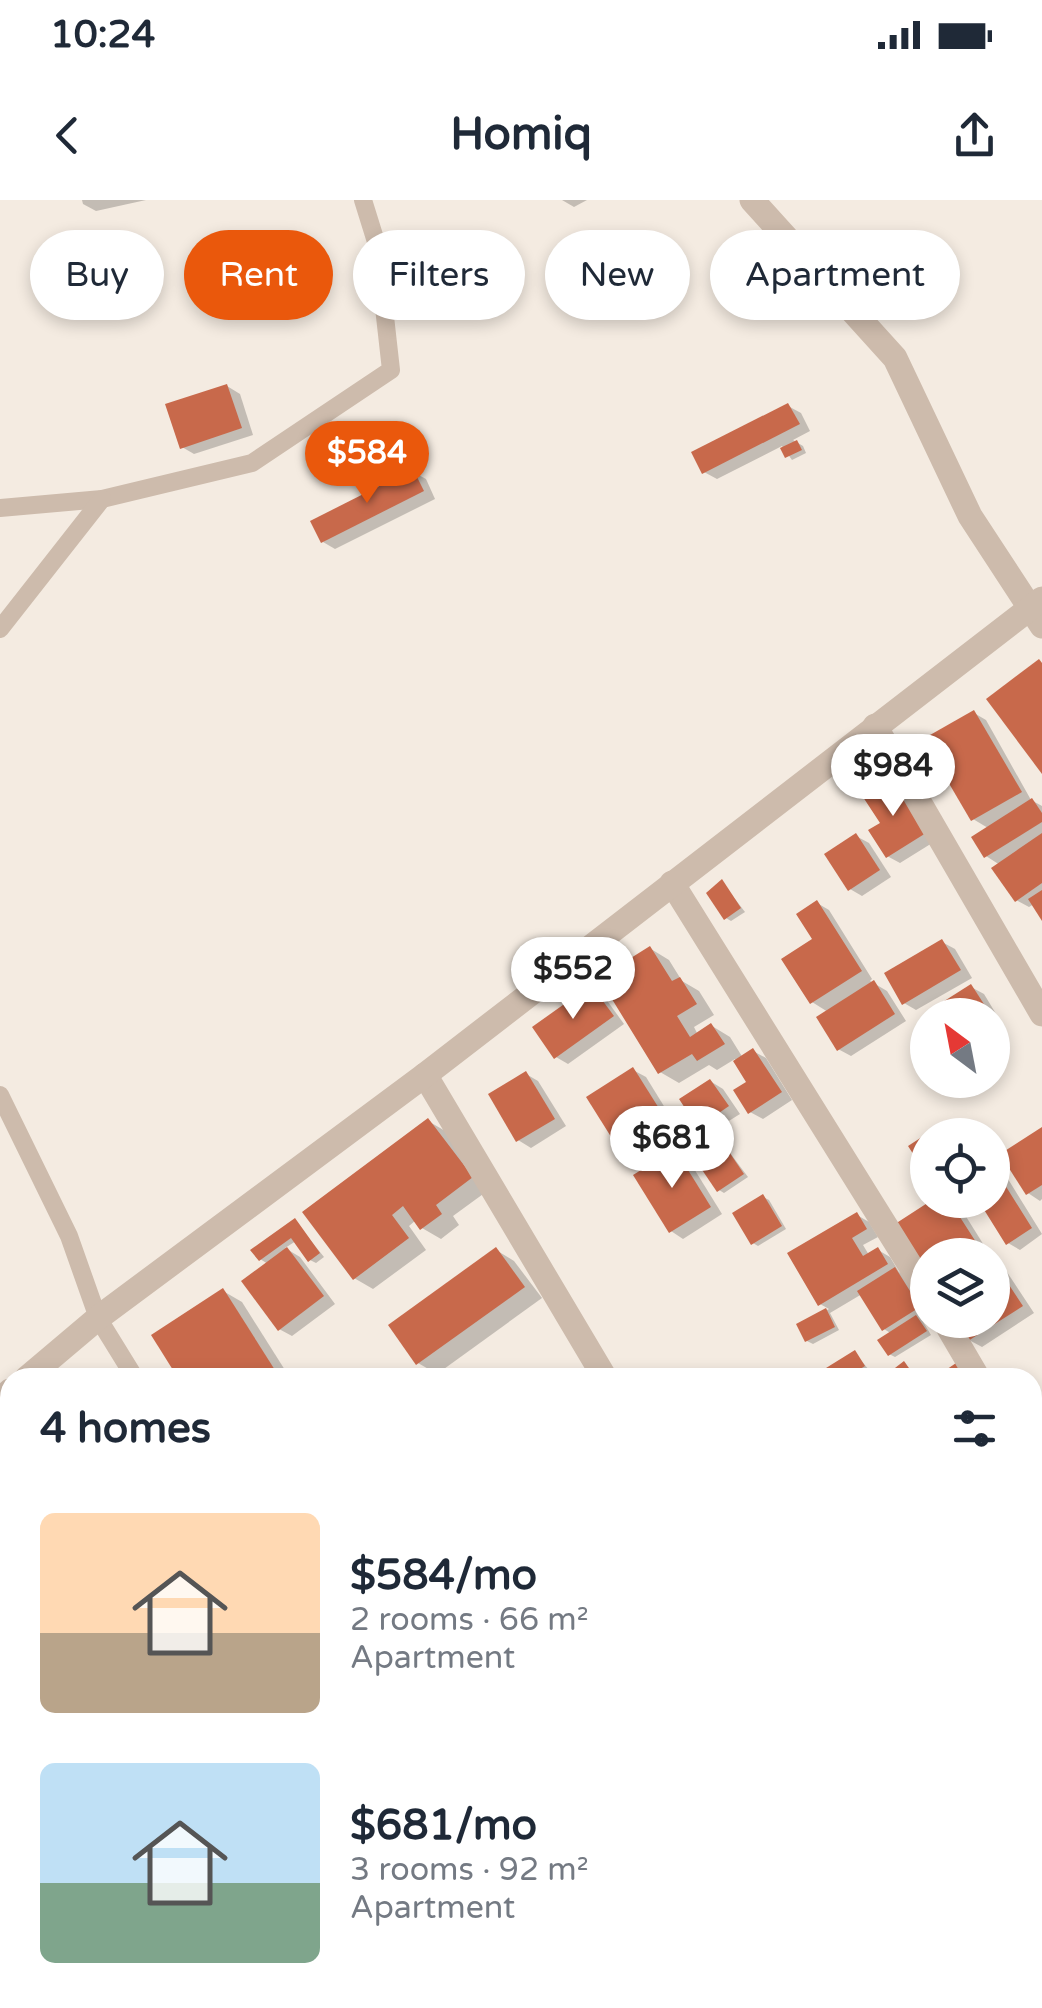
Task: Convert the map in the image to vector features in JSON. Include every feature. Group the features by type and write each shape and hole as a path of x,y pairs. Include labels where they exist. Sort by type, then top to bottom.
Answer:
{"street":[{"path":"39,1368 98,1318 425,1075 875,726 1037,611 970,516 896,358 752,200"},
{"path":"875,726 1042,1014"},
{"path":"672,883 910,1265"},
{"path":"425,1075 599,1368"},
{"path":"955,1338 972,1368"}],"lane":[{"path":"0,508 102,500 252,463 391,370 377,245 363,200"},
{"path":"0,629 102,500"},
{"path":"0,1096 70,1236 98,1318 129,1368"}],"building":[{"path":"227,384 242,428 180,449 165,404"},
{"path":"788,403 800,424 702,474 691,452"},
{"path":"797,440 802,450 785,458 780,448"},
{"path":"413,469 424,491 321,543 310,521"},
{"path":"1039,659 1042,663 1042,774 986,699"},
{"path":"974,710 1022,792 971,821 923,739"},
{"path":"892,779 926,833 886,858 868,830 880,823 863,797"},
{"path":"1032,798 1042,813 1042,822 984,858 971,837"},
{"path":"856,833 880,870 848,891 824,854"},
{"path":"1042,833 1042,883 1015,902 991,868"},
{"path":"722,879 741,908 724,920 706,893"},
{"path":"1042,890 1042,921 1028,899"},
{"path":"817,900 862,971 810,1004 781,959 812,939 796,914"},
{"path":"942,939 961,970 902,1005 884,973"},
{"path":"650,946 672,981 680,977 697,1004 677,1016 690,1037 711,1023 725,1044 697,1061 692,1054 658,1074 599,978"},
{"path":"874,980 895,1014 837,1051 816,1017"},
{"path":"971,984 980,998 949,998"},
{"path":"591,985 614,1016 554,1059 532,1027"},
{"path":"753,1048 782,1092 748,1114 733,1090 746,1082 733,1061"},
{"path":"633,1067 672,1129 625,1159 586,1097"},
{"path":"526,1071 555,1119 516,1142 488,1094"},
{"path":"710,1079 729,1106 713,1117 720,1127 704,1137 679,1099"},
{"path":"428,1118 473,1177 436,1205 442,1214 420,1230 403,1206 392,1215 409,1238 353,1280 302,1212"},
{"path":"1042,1127 1042,1185 1026,1195 1010,1170 1010,1148"},
{"path":"719,1137 744,1174 717,1192 692,1155"},
{"path":"675,1149 711,1207 669,1233 633,1175"},
{"path":"1010,1193 1032,1228 1010,1242 1010,1238 1002,1238 989,1218 1010,1218"},
{"path":"763,1194 782,1226 751,1245 732,1213"},
{"path":"857,1212 867,1229 852,1238 863,1256 878,1247 888,1264 818,1306 787,1253"},
{"path":"910,1214 910,1218 961,1218 973,1238 910,1238 910,1247 895,1224"},
{"path":"295,1218 320,1253 308,1262 291,1238 259,1261 250,1250"},
{"path":"287,1247 324,1296 278,1331 241,1281"},
{"path":"496,1247 525,1287 416,1365 388,1325"},
{"path":"895,1267 910,1291 910,1313 882,1331 857,1291"},
{"path":"1010,1286 1023,1306 1010,1314"},
{"path":"223,1288 274,1368 172,1368 151,1335"},
{"path":"826,1308 835,1327 805,1342 796,1324"},
{"path":"910,1319 910,1338 916,1338 888,1356 877,1340"},
{"path":"855,1350 865,1366 862,1368 826,1368"}]}
